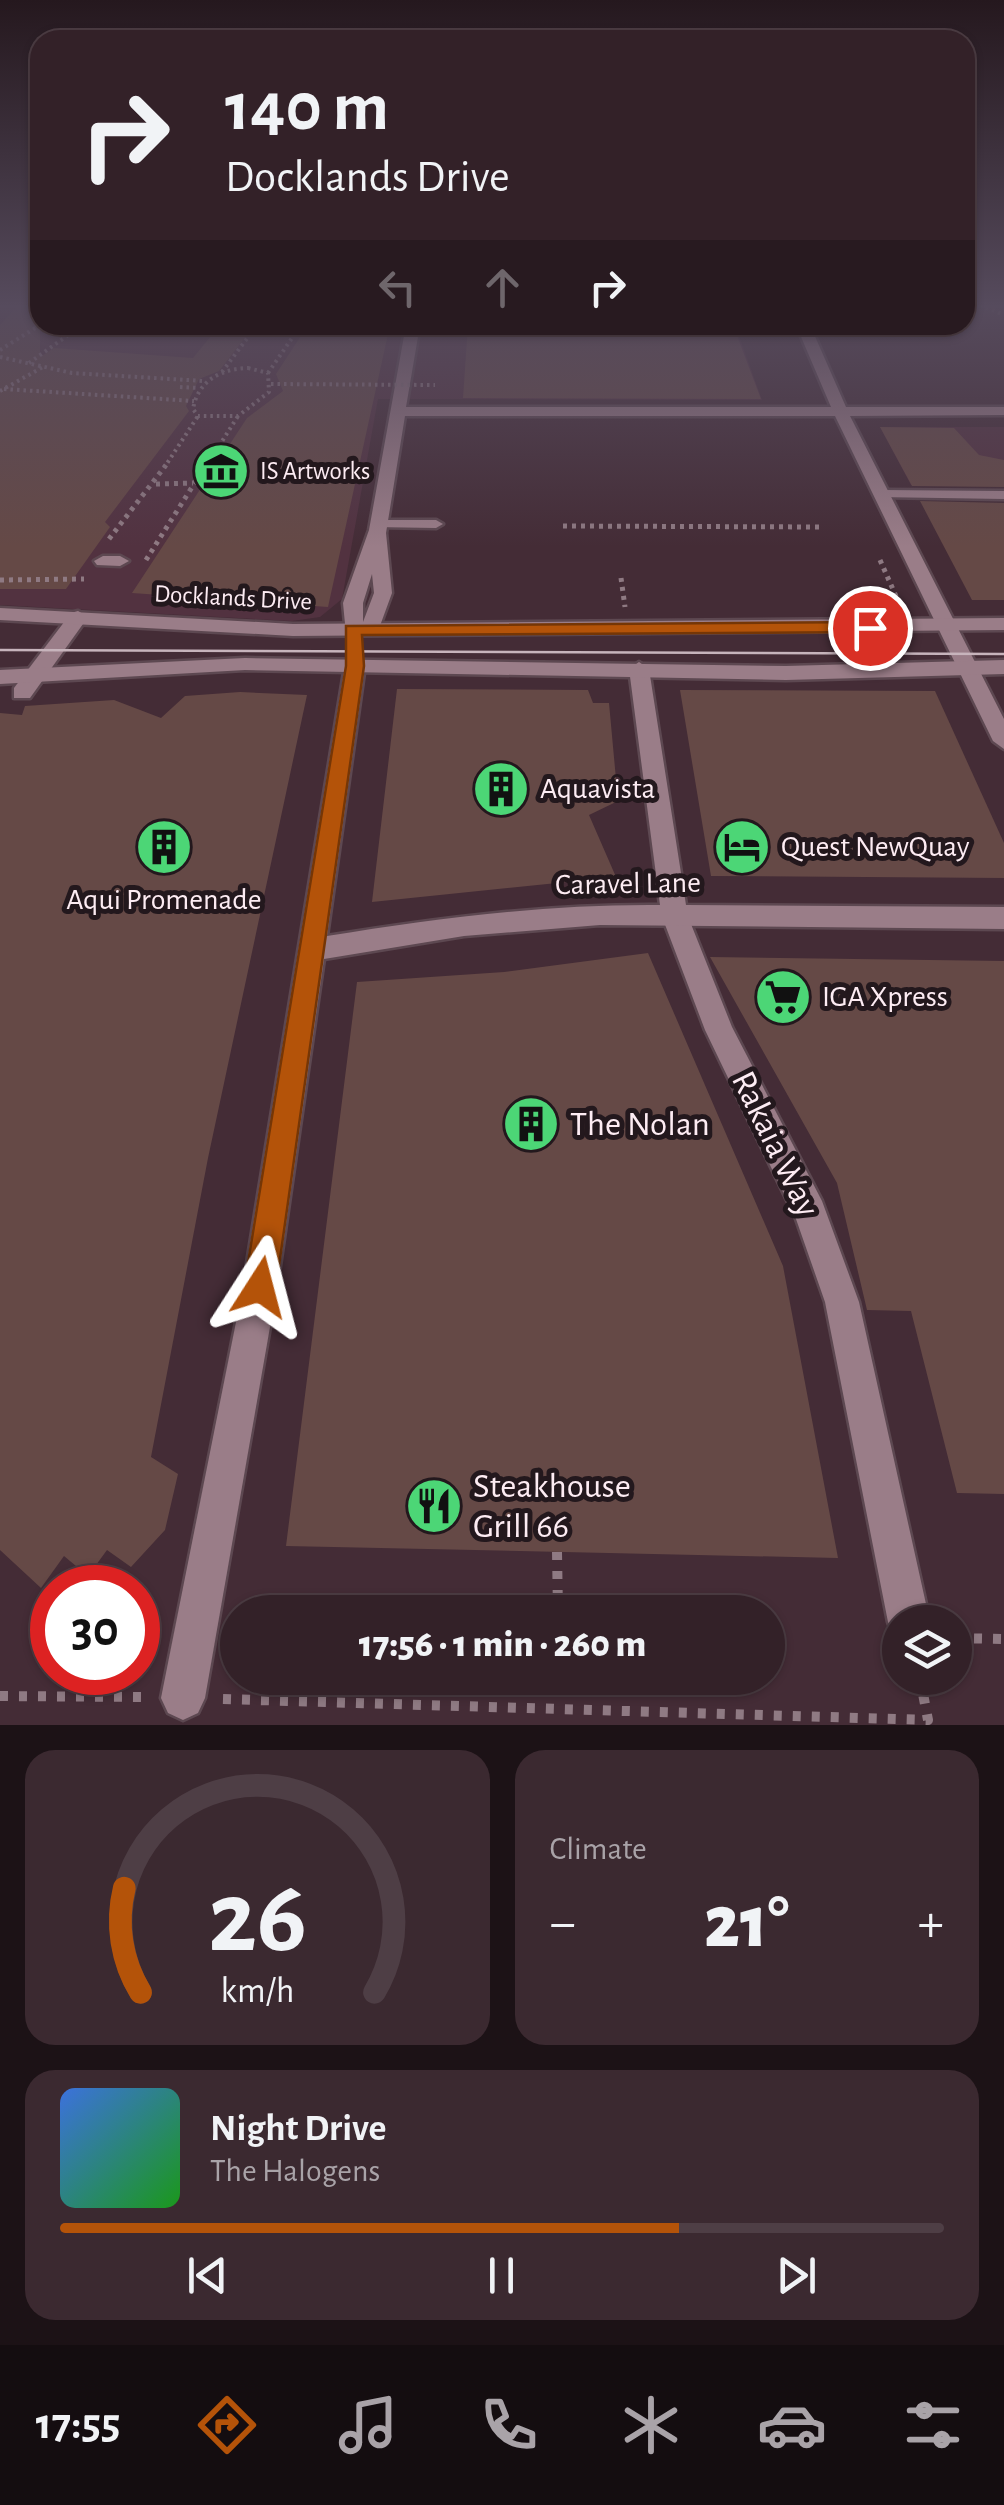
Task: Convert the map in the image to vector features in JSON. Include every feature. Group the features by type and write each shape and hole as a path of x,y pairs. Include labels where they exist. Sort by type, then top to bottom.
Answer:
{"street":[{"path":"361,630 353,603 378,527 402,386"},
{"path":"829,386 1004,741"},
{"path":"397,412 727,405 840,411 1004,411"},
{"path":"183,1698 260,1287 315,950 361,630 383,593 378,527"},
{"name":"Docklands Drive","path":"0,614 248,630 1004,624"},
{"path":"29,685 78,617"},
{"path":"0,677 29,685 245,664 786,673 1004,668"},
{"name":"Rakaia Way","path":"639,669 674,914 718,1030 810,1213 836,1284 905,1605"},
{"name":"Caravel Lane","path":"315,950 464,925 674,914 1004,918"}],"lane":[{"path":"884,494 1004,494"},
{"path":"378,527 436,524"}],"path":[{"path":"99,395 106,386"},
{"path":"181,386 192,386"},
{"path":"76,579 102,560 154,484 198,416 194,401 202,386"},
{"path":"145,562 238,416 262,400 270,386"},
{"path":"2,390 194,401"},
{"path":"198,416 238,416"},
{"path":"154,484 193,483"},
{"path":"563,526 820,527"},
{"path":"621,578 625,609"},
{"path":"0,580 90,579"},
{"path":"557,1552 558,1595"},
{"path":"972,1638 1004,1639"},
{"path":"0,1696 928,1720 923,1695"}],"shaded area":[{"path":"0,386 757,386 762,400 378,399 342,599 320,617 292,621 0,605"},
{"path":"880,427 1004,427 1004,486 911,485"}],"building":[{"path":"0,386 196,386 186,406 189,411 105,522 110,527 66,589 0,589"},
{"path":"281,386 377,386 328,607 132,593 247,418 283,391"},
{"path":"464,386 756,386 761,399 463,398"},
{"path":"880,427 954,428 979,455 1004,460 1004,487 912,486"},
{"path":"920,501 1004,503 1004,600 972,600"},
{"name":"Aquavista","path":"397,689 588,690 593,703 609,703 618,801 589,815 616,877 372,902"},
{"path":"680,690 935,691 1004,843 1004,878 711,876"},
{"path":"240,692 307,695 208,1158 151,1457 178,1474 165,1530 133,1565 107,1550 96,1565 75,1565 64,1556 58,1565 30,1565 30,1578 0,1550 0,713 22,715 25,706 114,700 161,718 185,696"},
{"name":"The Nolan","path":"648,953 783,1266 838,1558 286,1546 357,982 504,972"},
{"path":"710,957 1004,961 1004,1494 957,1493 911,1311 867,1310 837,1183"}],"tram line":[{"path":"0,650 1004,654"}],"place":[{"name":"IS Artworks","path":"221,471"},
{"name":"Aquavista","path":"501,789"},
{"name":"Aqui Promenade","path":"164,847"},
{"name":"Quest NewQuay","path":"742,847"},
{"name":"IGA Xpress","path":"783,997"},
{"name":"The Nolan","path":"531,1124"},
{"name":"Steakhouse Grill 66","path":"434,1506"}],"route":[{"path":"260,1287 315,950 355,666 353,630 870,628"}]}
